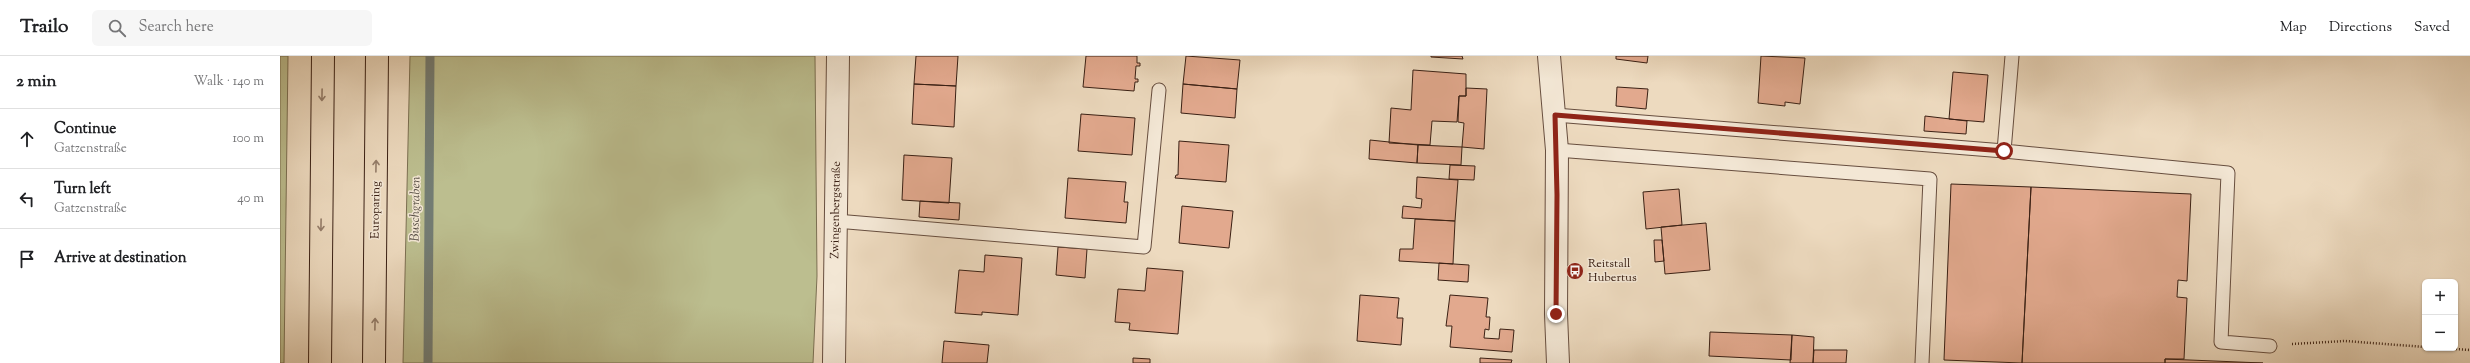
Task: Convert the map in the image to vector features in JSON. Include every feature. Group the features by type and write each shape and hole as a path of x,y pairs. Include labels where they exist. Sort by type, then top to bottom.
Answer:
{"main road":[{"path":"320,363 323,56"},
{"name":"Europaring","path":"374,363 377,56"}],"street":[{"name":"Zwingenbergstraße","path":"834,363 838,56"},
{"path":"1549,56 1557,150 1556,314 1558,363"}],"lane":[{"path":"2004,151 2012,56"},
{"path":"836,221 1144,247 1159,90"},
{"path":"1555,115 2004,151 2228,173 2221,342 2270,346"},
{"path":"1557,150 1930,178 1922,363"}],"path":[{"path":"2270,346 2344,341 2422,347"},
{"path":"2458,349 2470,350"}],"green space":[{"path":"280,56 288,56 284,363 280,363"},
{"path":"410,56 815,56 817,276 813,363 403,363"}],"building":[{"path":"916,56 958,56 956,86 914,84"},
{"path":"1086,56 1137,56 1137,63 1140,63 1140,66 1136,66 1135,79 1138,79 1138,82 1135,82 1134,91 1083,87"},
{"path":"1186,56 1240,60 1237,89 1183,84"},
{"path":"1462,56 1463,59 1431,57"},
{"path":"1616,56 1648,56 1647,63 1616,59"},
{"path":"1761,56 1805,58 1800,104 1785,102 1785,106 1758,103"},
{"path":"1413,70 1466,74 1466,96 1459,96 1457,122 1432,121 1430,145 1389,143 1391,108 1411,110"},
{"path":"1953,72 1988,75 1984,122 1949,119"},
{"path":"914,84 956,86 954,127 912,124"},
{"path":"1183,84 1237,89 1235,118 1181,113"},
{"path":"1617,87 1648,89 1646,109 1616,106"},
{"path":"1466,88 1487,89 1484,149 1462,147 1464,123 1458,122 1459,96 1466,96"},
{"path":"1081,114 1135,118 1132,155 1078,151"},
{"path":"1925,116 1967,121 1966,134 1924,131"},
{"path":"1370,140 1418,145 1417,163 1369,159"},
{"path":"1179,141 1229,145 1226,182 1175,178 1176,175 1178,175"},
{"path":"1418,145 1462,147 1461,165 1417,163"},
{"path":"904,155 952,158 949,203 902,200"},
{"path":"1450,165 1475,166 1474,180 1449,179"},
{"path":"1417,177 1458,180 1455,221 1402,218 1403,206 1421,208 1422,199 1416,198"},
{"path":"1068,178 1126,182 1124,202 1128,202 1126,223 1065,218"},
{"path":"1951,184 2031,187 2022,363 1944,360"},
{"path":"2031,187 2191,194 2187,281 2178,280 2177,297 2187,298 2184,359 2165,359 2165,363 2022,363"},
{"path":"1679,189 1682,225 1646,229 1643,192"},
{"path":"920,201 960,203 959,220 919,217"},
{"path":"1182,206 1233,211 1229,248 1179,243"},
{"path":"1415,219 1455,221 1453,264 1399,261 1400,249 1413,249"},
{"path":"1706,223 1710,270 1665,274 1661,227"},
{"path":"1654,240 1662,240 1664,261 1655,262"},
{"path":"1058,247 1087,249 1085,278 1056,275"},
{"path":"985,255 1022,258 1018,315 982,312 982,315 955,313 959,270 984,272"},
{"path":"1439,263 1469,265 1468,282 1438,280"},
{"path":"1147,268 1183,271 1178,334 1129,330 1130,323 1115,322 1118,289 1145,291"},
{"path":"1360,295 1399,298 1397,318 1403,318 1401,345 1357,341"},
{"path":"1450,295 1488,298 1486,317 1490,317 1489,330 1485,329 1484,338 1499,339 1500,329 1514,330 1512,352 1450,347 1452,326 1446,326"},
{"path":"1710,332 1792,335 1791,360 1709,356"},
{"path":"1792,335 1814,337 1813,363 1790,363"},
{"path":"944,341 989,345 987,363 942,363"},
{"path":"1814,350 1847,350 1846,363 1813,363"},
{"path":"1133,358 1150,359 1150,363 1133,363"},
{"path":"1480,358 1512,360 1511,363 1480,363"},
{"path":"2165,359 2263,363 2165,363"}],"waterway":[{"name":"Buschgraben","path":"428,363 430,56"}],"place":[{"name":"Reitstall Hubertus","path":"1575,271"}],"route":[{"path":"1556,314 1557,150 1555,115 2004,151"}]}
